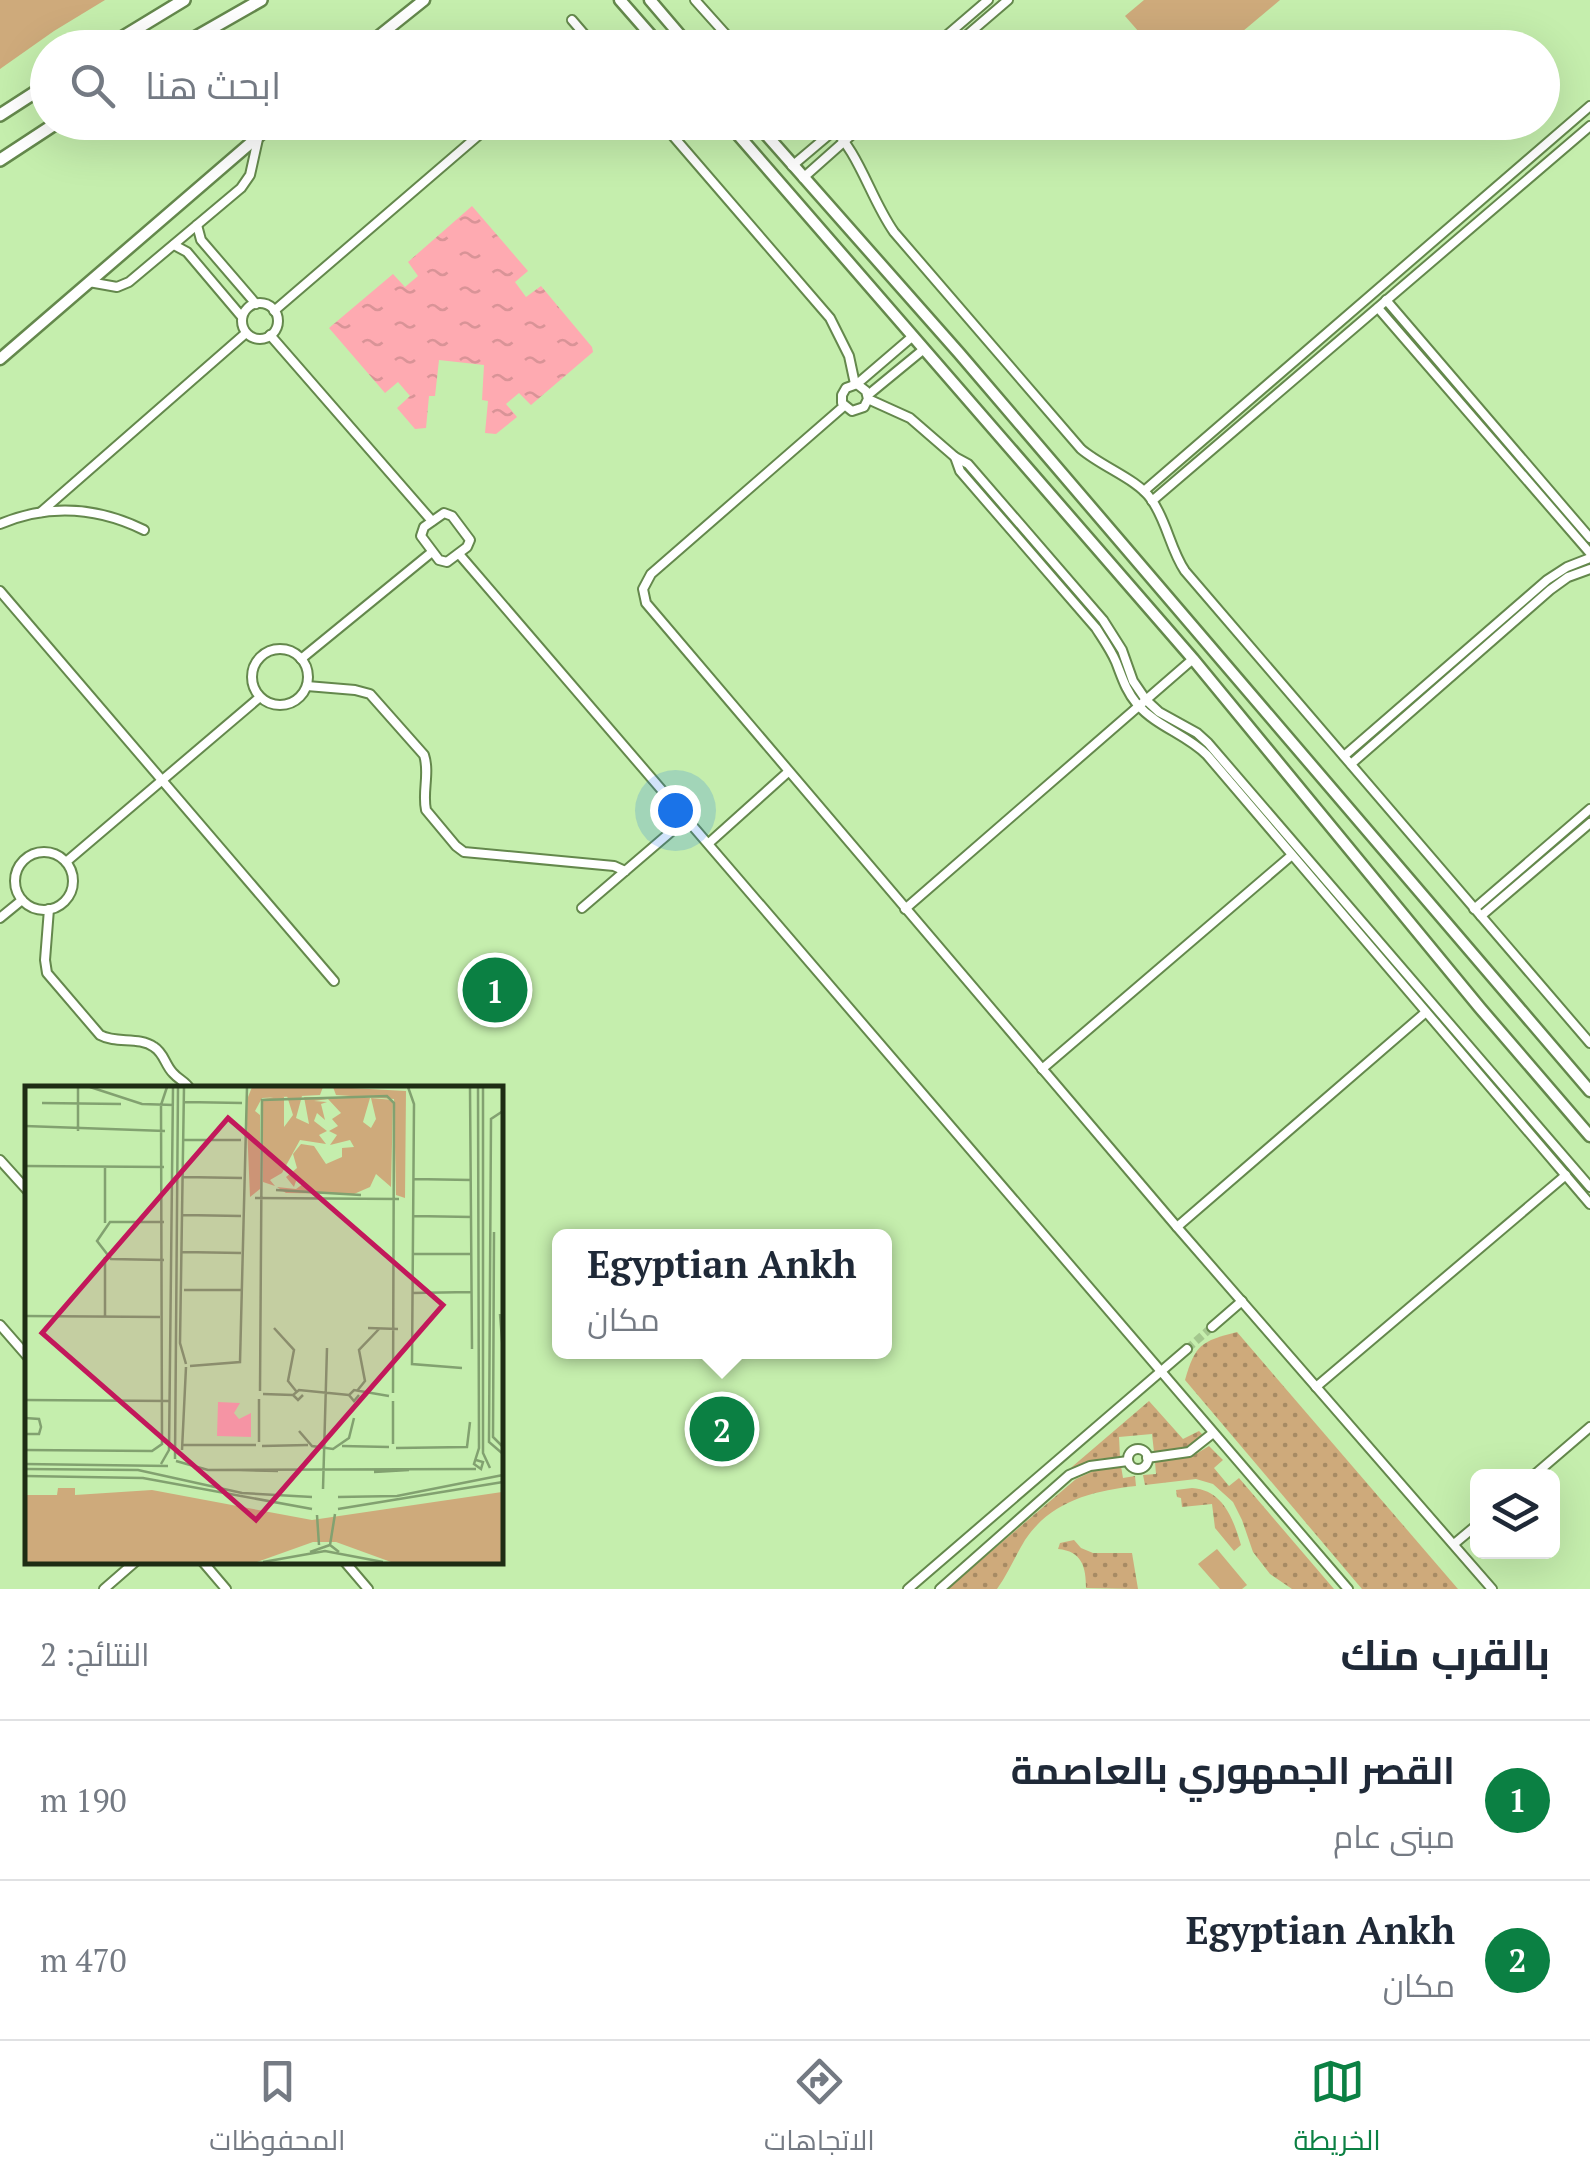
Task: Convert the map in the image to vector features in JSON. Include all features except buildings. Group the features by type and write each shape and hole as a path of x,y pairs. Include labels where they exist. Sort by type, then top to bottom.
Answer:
{"main road":[{"path":"135,30 184,0"},
{"path":"208,30 261,0"},
{"path":"0,115 30,96"},
{"path":"0,160 31,140"}],"street":[{"path":"402,15 404,0"},
{"path":"385,30 424,0"},
{"path":"620,0 646,30"},
{"path":"650,0 676,30"},
{"path":"695,0 722,30"},
{"path":"953,30 988,0"},
{"path":"973,30 1008,0"},
{"path":"572,20 581,30"},
{"path":"1560,132 1590,106"},
{"path":"1152,500 1590,126"},
{"path":"0,358 255,140"},
{"path":"89,282 124,285 197,225 246,182 257,140"},
{"path":"274,311 473,140"},
{"path":"677,140 830,318 849,356 856,384 864,388 868,397 910,418 956,457 964,474 1096,628 1127,690 1208,742 1590,1187"},
{"path":"743,140 1193,659 1590,1136"},
{"path":"770,140 958,353 1590,1091"},
{"path":"792,166 823,140"},
{"path":"1144,491 1551,140"},
{"path":"802,178 844,141 894,232 1081,449 1152,500 1185,571 1590,1043"},
{"path":"197,225 201,240 256,304"},
{"path":"174,244 197,263 242,317"},
{"path":"197,263 206,260 211,252"},
{"path":"233,306 247,293"},
{"path":"1386,300 1590,538"},
{"path":"266,304 274,311 277,324 270,335 258,339 246,333 242,317 248,308 266,304"},
{"path":"1344,756 1547,580 1590,556 1378,308"},
{"path":"42,512 246,333"},
{"path":"270,335 432,520"},
{"path":"913,336 843,391 844,406 852,411 861,410 868,397 924,349"},
{"path":"844,406 651,574 643,588 648,608 1492,1589"},
{"path":"1056,501 1073,487"},
{"path":"68,488 70,500 78,510"},
{"path":"0,524 42,512 78,510 116,518 144,530"},
{"path":"450,514 468,534 469,545 444,562 421,536 432,520 450,514"},
{"path":"301,659 432,552"},
{"path":"459,554 1348,1589"},
{"path":"1351,764 1559,583 1590,568"},
{"path":"0,591 334,981"},
{"path":"1151,612 1168,598"},
{"path":"280,649 301,659 308,674 307,686 297,700 270,703 260,697 252,675 263,655 280,649"},
{"path":"906,909 1193,659"},
{"path":"307,686 360,690 377,701 424,756 426,810 464,852 610,865 626,872"},
{"path":"66,862 260,697"},
{"path":"1142,703 1153,719 1202,751 1590,1204"},
{"path":"709,843 788,772"},
{"path":"1478,912 1590,810"},
{"path":"582,908 687,818"},
{"path":"1478,912 1590,822"},
{"path":"46,852 66,862 73,877 64,902 49,909 37,909 22,900 16,879 25,860 46,852"},
{"path":"1042,1069 1292,856"},
{"path":"0,918 22,900"},
{"path":"49,909 45,964 52,980 100,1035 108,1040 152,1045 171,1071 188,1086"},
{"path":"1178,1227 1426,1012"},
{"path":"0,1160 25,1189"},
{"path":"1316,1387 1566,1175"},
{"path":"1212,1327 1242,1302"},
{"path":"0,1325 25,1354"},
{"path":"908,1589 1186,1349"},
{"path":"1541,1469 1590,1428"},
{"path":"940,1589 1069,1475 1090,1466 1128,1461 1135,1450 1143,1451 1147,1458 1189,1452 1214,1432"},
{"path":"1454,1544 1470,1531"},
{"path":"104,1589 133,1564"},
{"path":"204,1564 226,1589"},
{"path":"347,1564 368,1589"}],"shaded area":[{"path":"0,0 105,0 56,30 30,30 30,48 0,69"},
{"path":"1144,0 1280,0 1244,30 1137,30 1125,16"},
{"path":"1237,1332 1458,1589 1362,1589 1185,1380 1201,1346"},
{"path":"1149,1401 1183,1439 1199,1431 1204,1436 1190,1448 1154,1452 1152,1434 1119,1437 1120,1457 1098,1459 1066,1472"},
{"path":"1209,1446 1223,1460 1214,1468 1229,1486 1239,1478 1334,1589 1292,1589 1270,1574 1253,1552 1233,1502 1213,1484 1196,1479 1145,1485 1143,1475 1156,1474 1155,1462 1191,1457"},
{"path":"1121,1466 1123,1478 1135,1476 1136,1486 1088,1495 1047,1516 1025,1540 997,1589 947,1589 1076,1479 1100,1468"},
{"path":"1192,1488 1212,1494 1225,1507 1241,1545 1234,1551 1215,1528 1212,1504 1182,1507 1176,1490"},
{"path":"1074,1540 1093,1553 1132,1553 1138,1589 1086,1588 1081,1561 1058,1549 1060,1543"},
{"path":"1217,1549 1247,1585 1242,1589 1220,1589 1198,1564"}],"water":[{"path":"472,206 528,271 515,282 526,297 541,286 593,352 531,405 519,393 506,404 517,417 496,434 485,433 488,401 482,400 484,365 439,360 435,396 429,396 426,428 415,429 397,408 410,396 398,382 385,393 329,328 393,274 405,287 418,276 408,262"}],"tunnel":[{"path":"1187,1349 1212,1327"}],"place":[{"name":"القصر الجمهوري بالعاصمة","path":"495,990"},
{"name":"Egyptian Ankh","path":"722,1429"}]}
